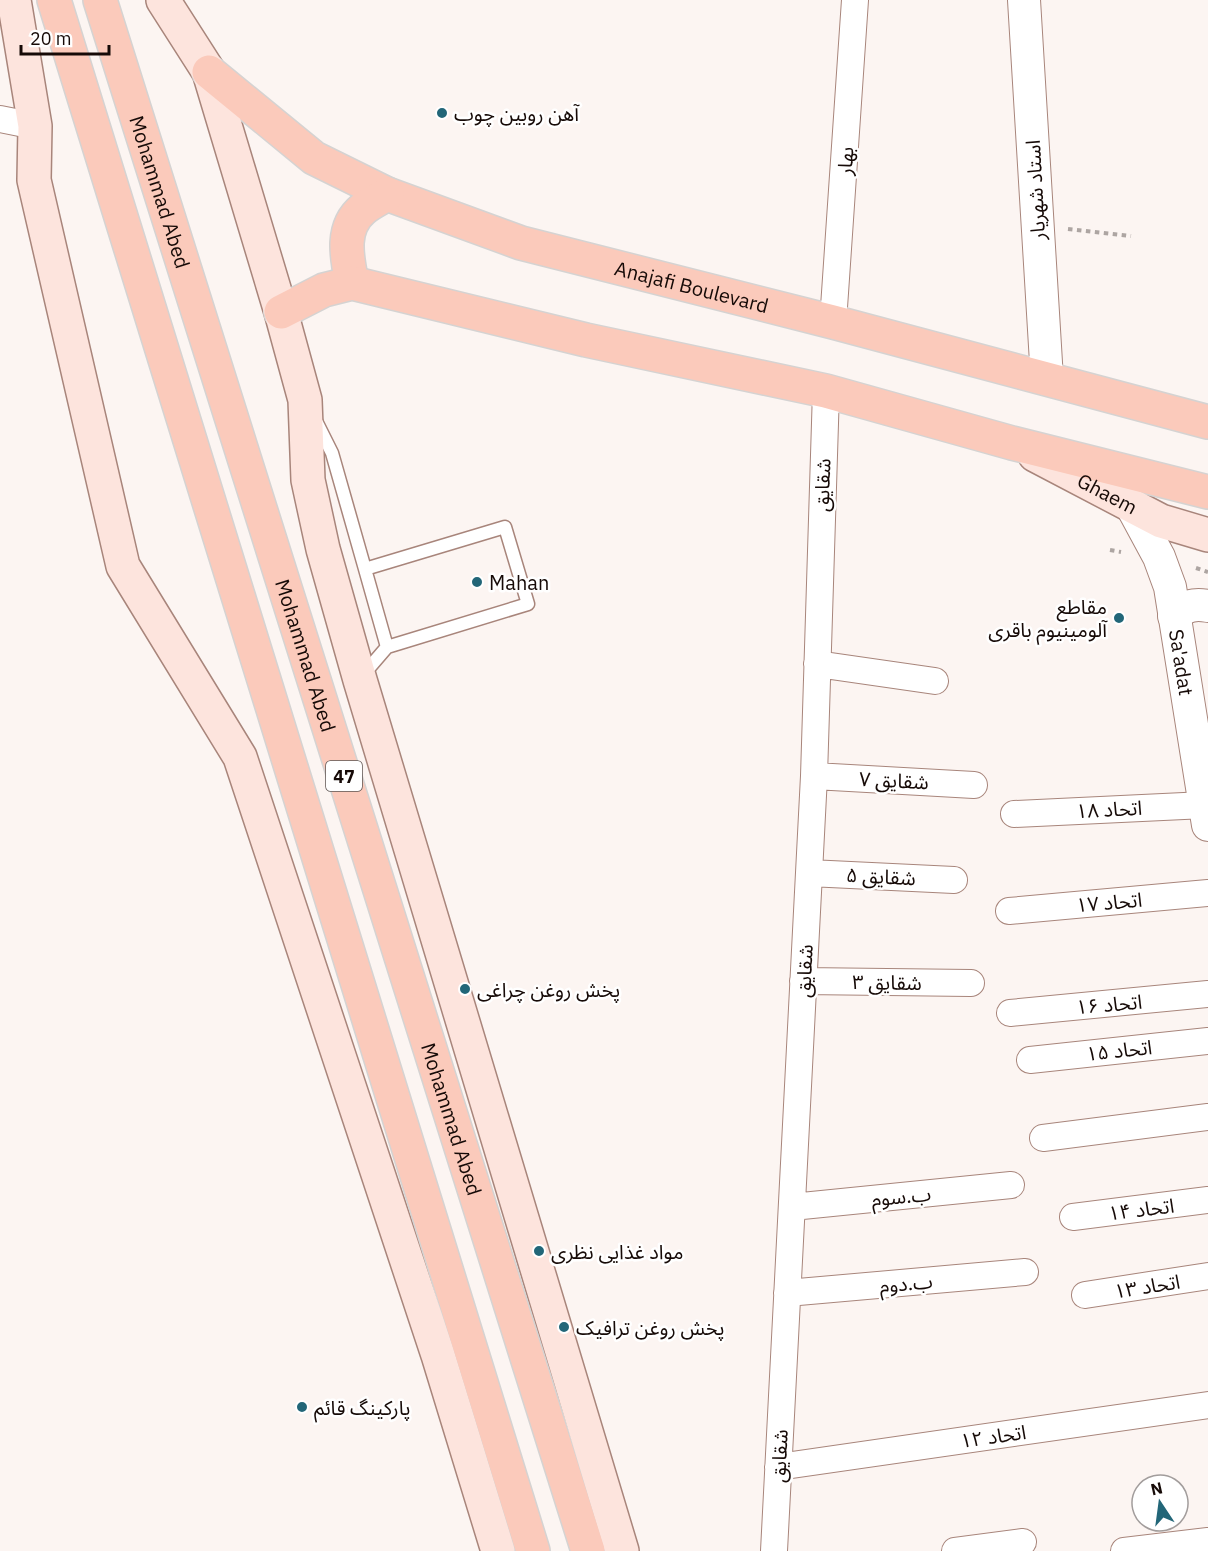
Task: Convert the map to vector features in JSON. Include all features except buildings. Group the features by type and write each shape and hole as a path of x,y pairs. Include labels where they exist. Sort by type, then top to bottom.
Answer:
{"main road":[{"path":"14,0 35,126 34,180 123,566 240,757 438,1355 498,1551"},
{"name":"47","path":"54,0 533,1551"},
{"name":"Mohammad Abed","path":"100,0 588,1551"},
{"path":"164,0 209,72 280,312 305,400 308,480 323,549 360,680 622,1551"},
{"name":"Anajafi Boulevard","path":"209,72 314,158 387,194 521,243 834,322 1208,422"},
{"path":"352,283 346,253 349,226 362,209 387,194"},
{"path":"280,312 324,290 352,283 586,340 826,391 1208,492"},
{"name":"Ghaem","path":"1012,442 1161,521 1208,535"}],"street":[{"name":"بهار","path":"834,322 855,0"},
{"name":"استاد شهریار","path":"1024,0 1047,379"},
{"path":"0,119 35,126"},
{"name":"شقایق","path":"774,1551 814,776 826,391"},
{"name":"Sa'adat","path":"1132,507 1159,556 1170,587 1206,815"},
{"path":"1174,616 1190,605 1208,606"},
{"path":"817,664 935,681"},
{"name":"شقایق ۷","path":"814,776 974,785"},
{"name":"اتحاد ۱۸","path":"1014,814 1206,815"},
{"name":"شقایق ۵","path":"808,873 954,880"},
{"name":"اتحاد ۱۷","path":"1009,911 1208,893"},
{"name":"شقایق ۳","path":"803,981 971,983"},
{"name":"اتحاد ۱۶","path":"1010,1013 1208,994"},
{"name":"اتحاد ۱۵","path":"1030,1060 1208,1041"},
{"path":"1043,1138 1208,1117"},
{"name":"ب.سوم","path":"792,1207 1011,1185"},
{"name":"اتحاد ۱۴","path":"1073,1217 1208,1200"},
{"name":"ب.دوم","path":"787,1293 1025,1272"},
{"name":"اتحاد ۱۳","path":"1085,1295 1208,1276"},
{"name":"اتحاد ۱۲","path":"778,1467 1208,1405"},
{"path":"1124,1551 1208,1541"},
{"path":"955,1551 1023,1542"}],"lane":[{"path":"305,400 332,453 387,647"},
{"path":"360,680 387,647 528,604 505,527 365,569"}],"path":[{"path":"1038,226 1131,236"}],"place":[{"name":"آهن روبین چوب","path":"442,113"},
{"name":"Mahan","path":"477,582"},
{"name":"مقاطع آلومینیوم باقری","path":"1119,618"},
{"name":"پخش روغن چراغی","path":"465,989"},
{"name":"مواد غذایی نظری","path":"539,1251"},
{"name":"پخش روغن ترافیک","path":"564,1327"},
{"name":"پارکینگ قائم","path":"302,1407"}]}
